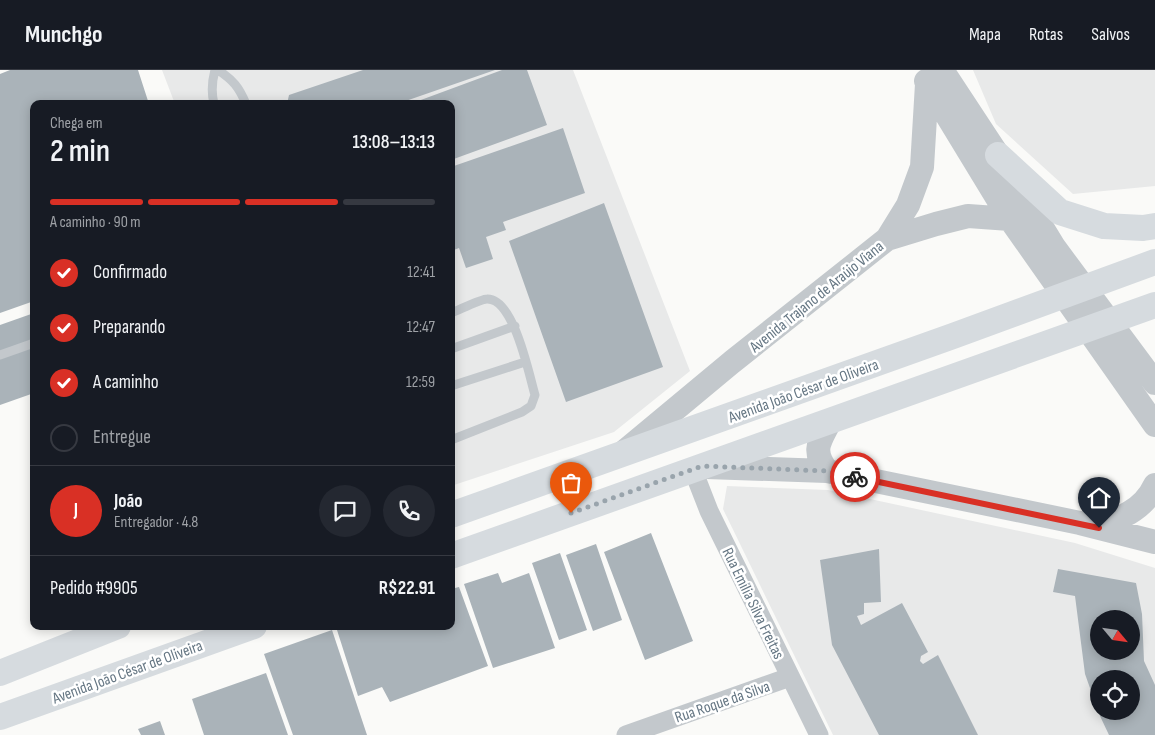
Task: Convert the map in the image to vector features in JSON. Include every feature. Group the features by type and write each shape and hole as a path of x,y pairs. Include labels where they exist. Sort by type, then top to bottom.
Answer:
{"main road":[{"path":"998,155 1060,212 1104,226 1143,228 1155,226"},
{"name":"Avenida João César de Oliveira","path":"455,515 1153,263"},
{"path":"455,555 1155,305"},
{"path":"618,456 630,471 631,483 623,495"},
{"path":"0,672 108,630"},
{"name":"Avenida João César de Oliveira","path":"0,716 243,630"}],"street":[{"path":"930,75 998,155 1054,247 1155,383"},
{"path":"930,75 1010,219 1155,426"},
{"name":"Avenida Trajano de Araújo Viana","path":"618,456 887,238 908,205 922,166 930,75"},
{"path":"887,238 968,216 1010,219 1094,302"},
{"path":"827,471 819,460 818,448 830,421"},
{"path":"697,468 827,471 1080,523 1155,542"},
{"name":"Rua Emília Silva Freitas","path":"697,468 709,511 818,735"},
{"path":"1080,523 1096,523 1125,515 1140,506 1151,494 1155,485"},
{"name":"Rua Roque da Silva","path":"626,735 790,677"}],"lane":[{"path":"213,100 212,80 217,70 231,78 237,85 244,100"},
{"path":"455,311 487,299 497,302 505,309 515,326 535,395 531,406 522,412 455,438"},
{"path":"455,348 515,326"},
{"path":"0,355 30,344"},
{"path":"455,385 525,362"}],"shaded area":[{"path":"162,70 573,70 690,371 614,432 455,485 455,100 173,100"},
{"path":"973,70 1155,70 1155,186 1073,194 996,124"},
{"path":"727,486 828,490 1075,543 1155,568 1155,735 833,735 723,509"}],"building":[{"path":"10,70 138,70 148,100 30,100 30,302 0,313 0,74"},
{"path":"363,70 495,70 409,100 288,100 289,95"},
{"path":"502,70 527,70 547,125 455,159 455,100 421,100"},
{"path":"563,128 585,193 503,222 506,230 486,237 493,259 466,268 459,248 455,250 455,166"},
{"path":"604,203 663,367 566,402 509,241"},
{"path":"30,314 30,394 0,405 0,325"},
{"path":"651,533 693,641 645,660 604,552"},
{"path":"596,544 622,620 593,631 566,555"},
{"path":"879,549 881,602 864,603 864,614 857,616 861,625 902,603 928,652 921,656 920,661 923,664 938,655 978,735 879,735 832,645 820,560"},
{"path":"560,553 587,630 559,640 532,563"},
{"path":"1058,569 1136,583 1142,614 1144,661 1155,685 1155,735 1109,735 1102,720 1140,720 1140,670 1090,670 1090,688 1085,674 1075,596 1053,592"},
{"path":"498,573 502,583 529,573 555,648 493,668 464,584"},
{"path":"459,587 488,666 390,702 382,687 358,696 337,630 455,630 455,588"},
{"path":"332,630 367,735 293,735 264,654"},
{"path":"266,673 288,735 204,735 192,699"},
{"path":"160,721 165,735 141,735 138,729"}],"way so far":[{"path":"571,513 702,466 827,471 855,477"}],"route":[{"path":"855,477 1099,528"}]}
